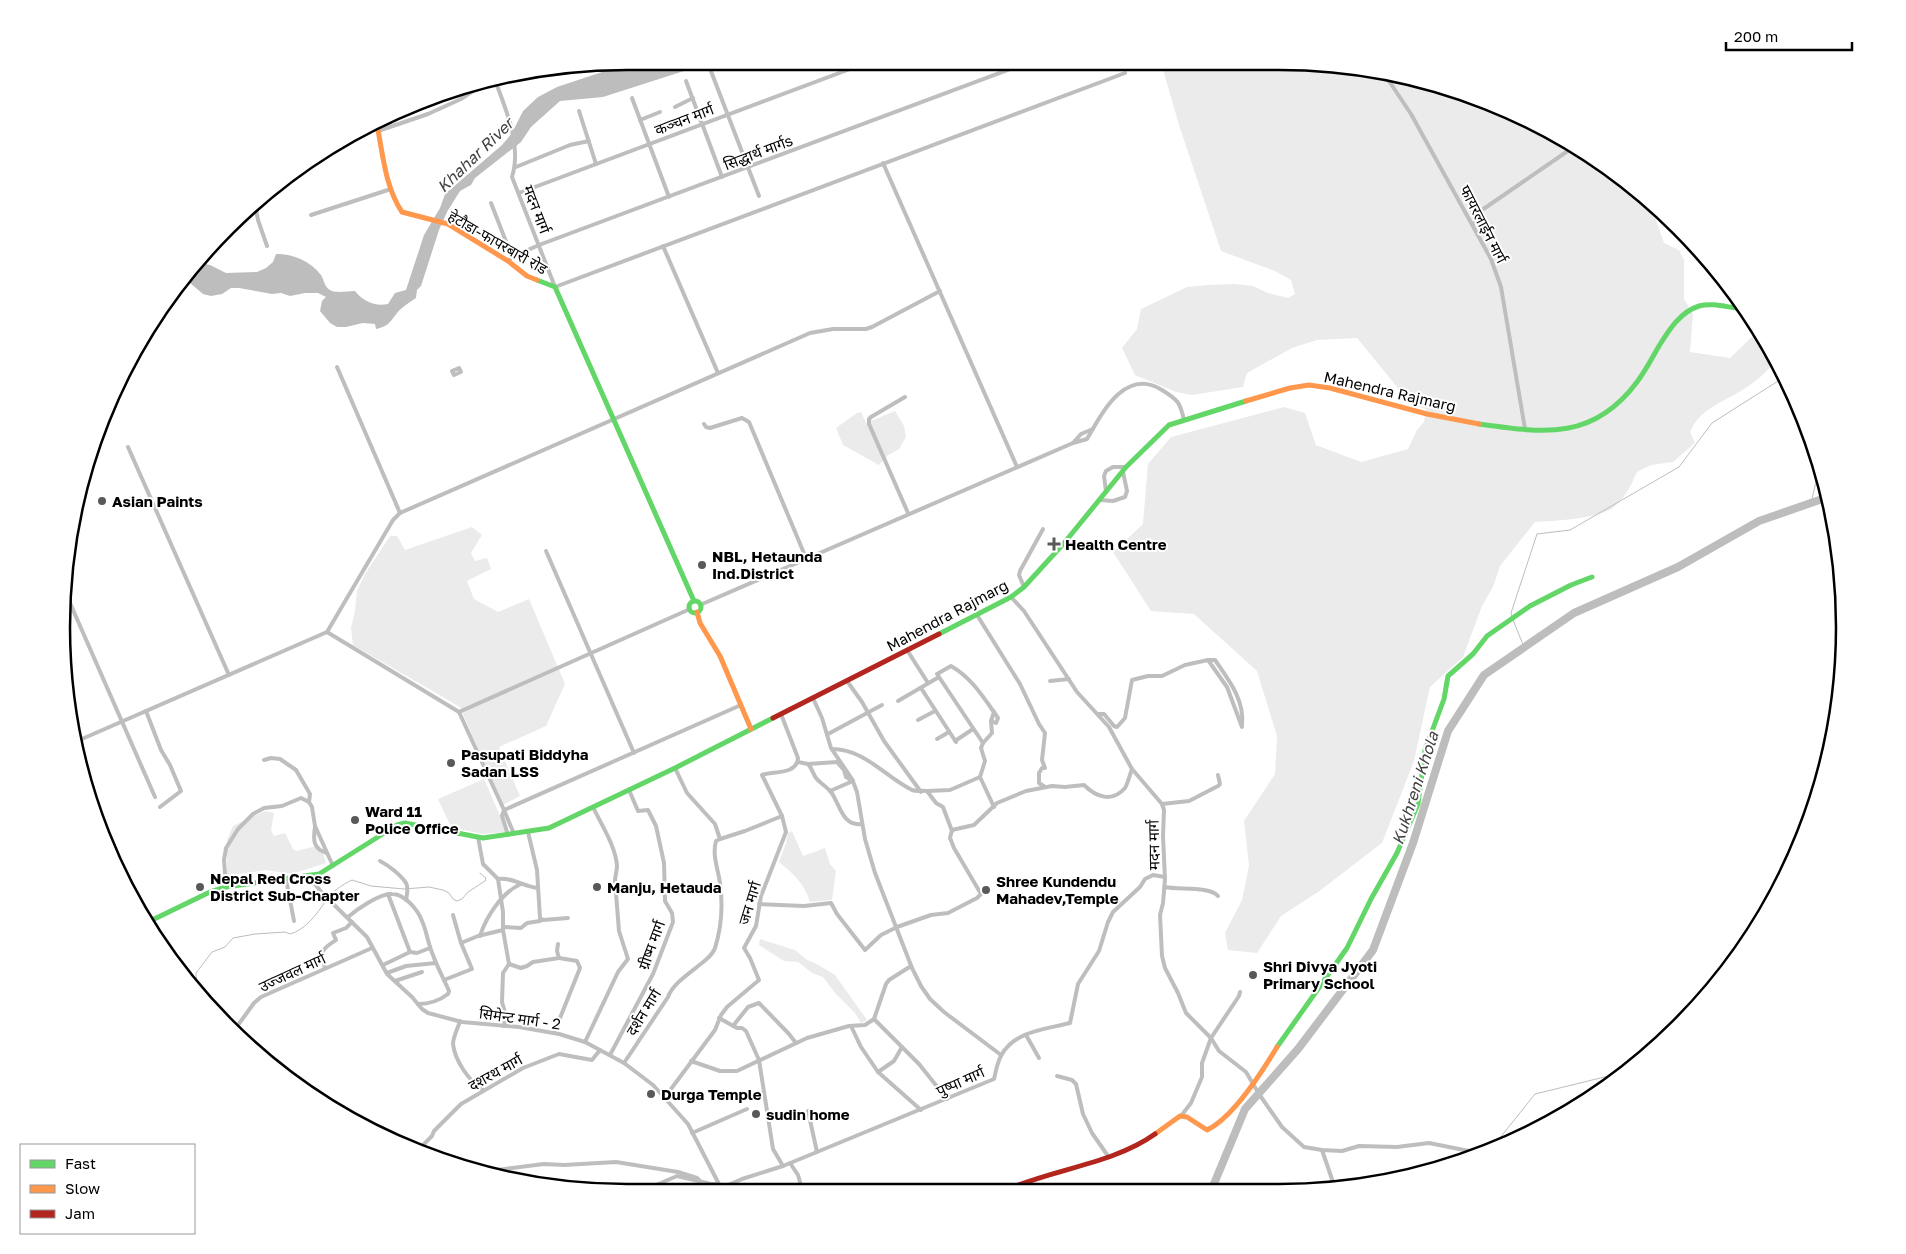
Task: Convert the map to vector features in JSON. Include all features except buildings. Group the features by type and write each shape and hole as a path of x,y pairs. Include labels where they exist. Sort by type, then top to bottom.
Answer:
{"main road":[{"name":"हेटौडा-फापरबारी रोड","path":"378,129 391,189 402,212 448,224 510,259 527,276 555,287"},
{"path":"555,287 694,601 697,601 700,605 700,609 697,612 700,622 720,656 751,729"},
{"name":"Mahendra Rajmarg","path":"153,919 210,892 226,887 309,877 319,874 397,825 405,823 478,837 511,835 549,828 675,768 1011,597 1024,587 1125,469 1169,425 1290,388 1309,385 1330,388 1488,427 1555,432 1589,423 1608,410 1638,380 1656,349 1683,315 1701,306 1712,305 1735,308"},
{"path":"1022,1184 1136,1146 1181,1116 1207,1130 1213,1129 1219,1124 1253,1081 1283,1036 1336,966 1397,853 1418,804 1425,750 1441,708 1448,676 1473,654 1487,636 1530,606 1571,585 1592,577"},
{"path":"694,601 690,605 690,609 692,612 697,612"}],"street":[{"path":"711,70 759,196"},
{"name":"कञ्चन मार्ग","path":"519,193 847,70"},
{"name":"सिद्धार्थ मार्गs","path":"510,259 539,246 1007,70"},
{"path":"555,287 1125,73"},
{"path":"686,81 722,178"},
{"name":"फायरलाईन मार्ग","path":"1389,81 1412,114 1491,259 1501,287 1525,429"},
{"name":"मदन मार्ग","path":"497,86 510,121 516,167 512,178 555,287"},
{"path":"380,127 428,114 469,93"},
{"path":"632,98 669,197"},
{"path":"675,106 693,98"},
{"path":"579,111 596,164"},
{"path":"640,120 660,112"},
{"path":"516,167 570,145 589,141"},
{"path":"1473,225 1482,210 1568,151"},
{"path":"883,163 1017,467"},
{"path":"311,215 391,189"},
{"path":"491,203 510,259"},
{"path":"256,211 267,246"},
{"path":"663,246 718,374"},
{"path":"82,739 327,632 393,520 400,513 810,334 833,329 866,329 940,291"},
{"path":"337,367 400,513"},
{"path":"700,605 1073,443 1088,439 1113,398 1131,386 1157,387 1178,400 1184,420"},
{"path":"904,397 871,417 869,424 908,514"},
{"path":"704,424 710,428 742,418 749,422 806,558"},
{"path":"1073,443 1080,434 1093,429"},
{"path":"128,447 229,675"},
{"path":"1100,500 1112,501 1125,497 1127,491 1125,469 1113,467 1106,471 1104,476 1106,491"},
{"path":"1024,587 1020,578 1020,571 1043,529"},
{"path":"546,551 634,753"},
{"name":"मदन मार्ग","path":"1011,597 1024,611 1077,692 1109,727 1132,769 1162,804 1164,810 1165,876 1160,915 1162,956 1165,968 1186,1013 1211,1038 1218,1051 1246,1072 1282,1127 1304,1147 1342,1151 1359,1146 1398,1148 1429,1143 1466,1151"},
{"path":"71,604 155,797"},
{"path":"459,712 690,609"},
{"path":"977,615 1020,684 1038,724 1045,732 1042,760 1045,768 1040,770 1039,783 1044,787"},
{"path":"327,632 459,712 504,810 511,835"},
{"path":"908,650 928,683"},
{"path":"1099,714 1104,714 1117,727 1125,718 1132,680 1148,676 1162,676 1185,665 1208,660 1215,660 1231,683 1239,699 1243,718 1242,727 1227,688 1208,660"},
{"path":"983,743 937,674 951,666 963,673 975,685 998,718 996,724 991,721 992,733 983,743 981,752 985,761 980,777 994,806"},
{"path":"898,701 939,677"},
{"path":"1050,682 1069,679"},
{"path":"847,681 884,741 921,792"},
{"path":"920,688 955,742 973,729"},
{"path":"813,698 832,749 853,781 875,873 911,966 921,986 930,999 944,1012 1001,1055"},
{"path":"504,810 741,705"},
{"path":"828,734 882,705"},
{"path":"918,720 935,710"},
{"path":"146,711 161,750 182,791 160,807"},
{"path":"781,714 798,762 808,764 837,762 844,770 846,777 853,781"},
{"path":"937,739 949,732"},
{"path":"832,749 846,750 873,762 909,788 921,792 924,790 950,790 980,777"},
{"path":"264,760 271,758 280,759 296,770 310,794 309,802 313,810 315,827 314,843 317,848 328,853"},
{"name":"जन मार्ग","path":"665,1097 715,1030 719,1018 727,1007 760,980 744,948 756,926 759,904 786,832 782,816 762,775 793,768 798,762"},
{"path":"808,764 816,778 830,791 847,820 862,824"},
{"path":"675,768 687,793 715,824 720,839 782,816"},
{"path":"952,831 974,825 994,806 1005,799 1044,787 1084,785 1104,798 1113,797 1125,787 1132,769"},
{"path":"1162,804 1193,799 1218,786 1220,784 1218,775"},
{"path":"830,791 853,781"},
{"name":"ग्रीष्म मार्ग","path":"610,1055 653,974 673,922 672,913 665,901 664,863 656,826 648,810 638,811 629,790"},
{"path":"759,904 804,906 831,903 837,914 865,950 881,935 897,927 931,915 948,914 977,898 981,894 954,848 950,838 952,831 943,807 936,803 927,791"},
{"path":"226,887 224,860 226,848 240,827 253,814 264,808 282,806 300,798 309,802"},
{"path":"585,1042 618,972 628,959 619,931 615,881 615,874 618,869 615,856 593,807"},
{"path":"315,827 333,866"},
{"path":"528,832 537,870 541,918"},
{"path":"478,837 483,864 498,879 501,900 509,964 503,973 502,1002 506,1016 504,1026"},
{"name":"दर्शन मार्ग","path":"624,1063 668,997 671,988 714,950 722,916 721,885 714,849 716,842 720,839"},
{"path":"380,861 405,882 407,889 406,900"},
{"name":"पुष्पा मार्ग","path":"727,1184 783,1166 876,1126 921,1110 994,1079 1001,1055 1012,1042 1026,1035 1070,1023 1078,984 1099,951 1113,912 1140,887 1145,879 1159,875 1165,876"},
{"name":"सिमेन्ट मार्ग - 2","path":"309,877 323,894 367,937 387,973 428,1013 460,1021 519,1026 554,1033 585,1042 624,1063 653,1085 688,1124 718,1184"},
{"path":"286,879 294,921"},
{"path":"498,879 511,879 521,884 538,888"},
{"path":"480,936 487,918 508,891 521,884"},
{"path":"1165,887 1207,890 1215,892 1218,896"},
{"path":"348,917 356,910 388,894 406,900 416,910 422,920 430,948 449,990 448,994 434,1002 418,1004"},
{"path":"388,894 410,952"},
{"path":"444,980 472,969 461,944 453,915"},
{"path":"541,918 543,920 568,918"},
{"path":"461,944 503,928 521,928 527,923 540,921 541,918"},
{"path":"325,968 323,950 336,940 333,932 346,928 352,922"},
{"path":"558,944 559,958"},
{"name":"उज्जवल मार्ग","path":"238,1025 254,1003 261,997 372,948"},
{"path":"383,965 410,952 430,948"},
{"path":"509,964 520,968 532,962 559,958 577,960 580,968 554,1033"},
{"path":"387,973 406,966 436,963"},
{"path":"691,1062 727,1072 737,1071 807,1038 851,1026 865,1025 874,1019 889,980 911,966"},
{"path":"395,981 422,972"},
{"path":"1181,1116 1191,1103 1202,1077 1202,1063 1211,1038 1240,996 1240,992"},
{"path":"733,1026 748,1007 759,1003 796,1043"},
{"path":"719,1018 746,1031 758,1060 773,1149 783,1166"},
{"path":"874,1019 919,1064 947,1099"},
{"path":"460,1021 453,1042 456,1056 460,1065 483,1090"},
{"path":"851,1026 861,1047 878,1072 921,1110"},
{"path":"1026,1035 1039,1058"},
{"path":"878,1072 894,1061 902,1047"},
{"name":"दशरथ मार्ग","path":"423,1145 461,1104 523,1068 559,1054 592,1060 600,1050"},
{"path":"1057,1076 1072,1080 1076,1084 1083,1114 1092,1133 1108,1156"},
{"path":"692,1133 747,1109"},
{"path":"808,1111 817,1152"},
{"path":"1322,1150 1333,1181"},
{"path":"502,1169 544,1164 564,1165 616,1162 678,1172 697,1178 700,1181"},
{"path":"790,1163 798,1175 801,1184"},
{"path":"661,1184 677,1176 710,1184"}],"shaded area":[{"path":"685,70 603,97 560,101 531,127 521,142 475,178 471,185 460,191 439,230 421,286 417,290 416,298 401,309 384,327 376,329 375,324 363,323 337,327 330,323 320,311 322,301 326,297 318,293 290,296 281,293 272,294 231,288 222,294 211,296 203,294 189,283 205,264 226,273 257,272 273,262 276,254 283,254 301,259 312,266 321,275 326,286 332,291 355,291 362,298 370,302 378,305 388,304 395,293 406,290 424,235 440,208 445,194 502,145 512,133 523,111 538,97 557,87 606,71"},
{"path":"1163,70 1279,70 1352,75 1423,89 1492,112 1525,127 1588,164 1618,185 1655,216 1664,243 1679,250 1684,260 1684,299 1693,314 1690,352 1730,358 1753,336 1771,366 1753,383 1706,411 1694,424 1690,432 1695,443 1673,462 1651,465 1637,472 1625,495 1614,507 1588,517 1535,522 1500,566 1493,587 1482,606 1463,657 1430,687 1414,761 1382,843 1318,892 1281,916 1257,953 1228,950 1225,933 1242,900 1249,866 1244,821 1275,774 1277,736 1257,671 1194,614 1151,611 1113,552 1143,524 1148,464 1171,437 1284,407 1305,413 1316,445 1361,462 1408,449 1417,430 1424,422 1426,409 1411,404 1357,338 1317,340 1292,348 1247,373 1243,387 1192,395 1176,392 1135,375 1122,348 1137,329 1141,309 1187,287 1207,285 1235,284 1253,286 1268,293 1288,298 1295,294 1291,280 1275,271 1221,251 1179,125"},
{"path":"895,411 904,426 906,437 899,449 887,456 879,465 843,445 836,428 857,413 861,412 866,423"},
{"path":"472,527 482,535 471,553 475,561 487,558 491,569 467,581 474,599 498,612 529,599 565,684 546,726 499,747 520,796 503,805 460,707 353,645 351,628 357,591 365,574 390,536 397,536 405,550"},
{"path":"484,779 507,832 482,834 451,827 438,799"},
{"path":"265,811 274,813 271,830 274,836 285,833 293,849 296,851 317,846 322,851 326,863 292,874 265,870 227,876 227,840 233,826"},
{"path":"792,831 803,856 825,848 830,864 836,871 832,900 810,902 805,889 798,879 779,862 788,833"},
{"path":"760,939 795,950 807,960 835,975 867,1020 861,1023 855,1013 835,993 823,977 812,973 798,962 784,961 759,945"}],"waterway":[{"path":"1512,617 1511,613 1537,534 1570,530 1679,467 1712,423 1779,381"},
{"path":"1811,503 1816,481"},
{"name":"Kukhreni Khola","path":"1214,1184 1245,1109 1298,1049 1373,950 1413,843 1448,731 1484,675 1574,613 1678,567 1759,521 1821,500"},
{"path":"1513,620 1524,647"},
{"path":"196,980 196,973 212,952 225,947 233,938 255,934 285,932 290,934 295,932 310,921 333,892 352,880 371,886 404,889 429,887 443,890 457,901 485,881 486,878 480,873"},
{"path":"1499,1139 1535,1094 1608,1076"}],"traffic: fast":[{"path":"537,280 555,287 694,601"},
{"path":"1479,424 1525,430 1546,430 1585,424 1603,415 1620,401 1637,382 1671,328 1686,313 1704,305 1735,308"},
{"path":"939,634 1011,597 1024,587 1065,542 1126,467 1169,425 1246,401"},
{"path":"1277,1047 1347,948 1371,899 1397,853 1418,804 1425,750 1444,699 1448,676 1473,654 1487,636 1530,606 1571,585 1592,577"},
{"path":"695,601 701,607 695,613 689,607 695,601"},
{"path":"153,919 210,892 226,887 319,874 397,825 405,823 483,838 549,828 675,768 773,718"}],"traffic: slow":[{"path":"378,129 388,181 402,212 448,224 508,261 527,276 537,280"},
{"path":"1246,401 1290,388 1309,385 1330,388 1427,414 1479,424"},
{"path":"697,612 700,623 720,656 751,729"},
{"path":"1155,1134 1180,1116 1187,1117 1207,1130 1217,1124 1246,1093 1277,1047"}],"traffic: jam":[{"path":"773,718 939,634"},
{"path":"1021,1184 1121,1152 1155,1134"}],"place":[{"name":"Asian Paints","path":"102,501"},
{"name":"Health Centre","path":"1054,544"},
{"name":"NBL, Hetaunda Ind.District","path":"702,565"},
{"name":"Pasupati Biddyha Sadan LSS","path":"451,763"},
{"name":"Ward 11 Police Office","path":"355,820"},
{"name":"Nepal Red Cross District Sub-Chapter","path":"200,887"},
{"name":"Manju, Hetauda","path":"597,887"},
{"name":"Shree Kundendu Mahadev,Temple","path":"986,890"},
{"name":"Shri Divya Jyoti Primary School","path":"1253,975"},
{"name":"Durga Temple","path":"651,1094"},
{"name":"sudin home","path":"756,1114"}],"water label":[{"name":"Khahar River","path":"475,155"}]}
